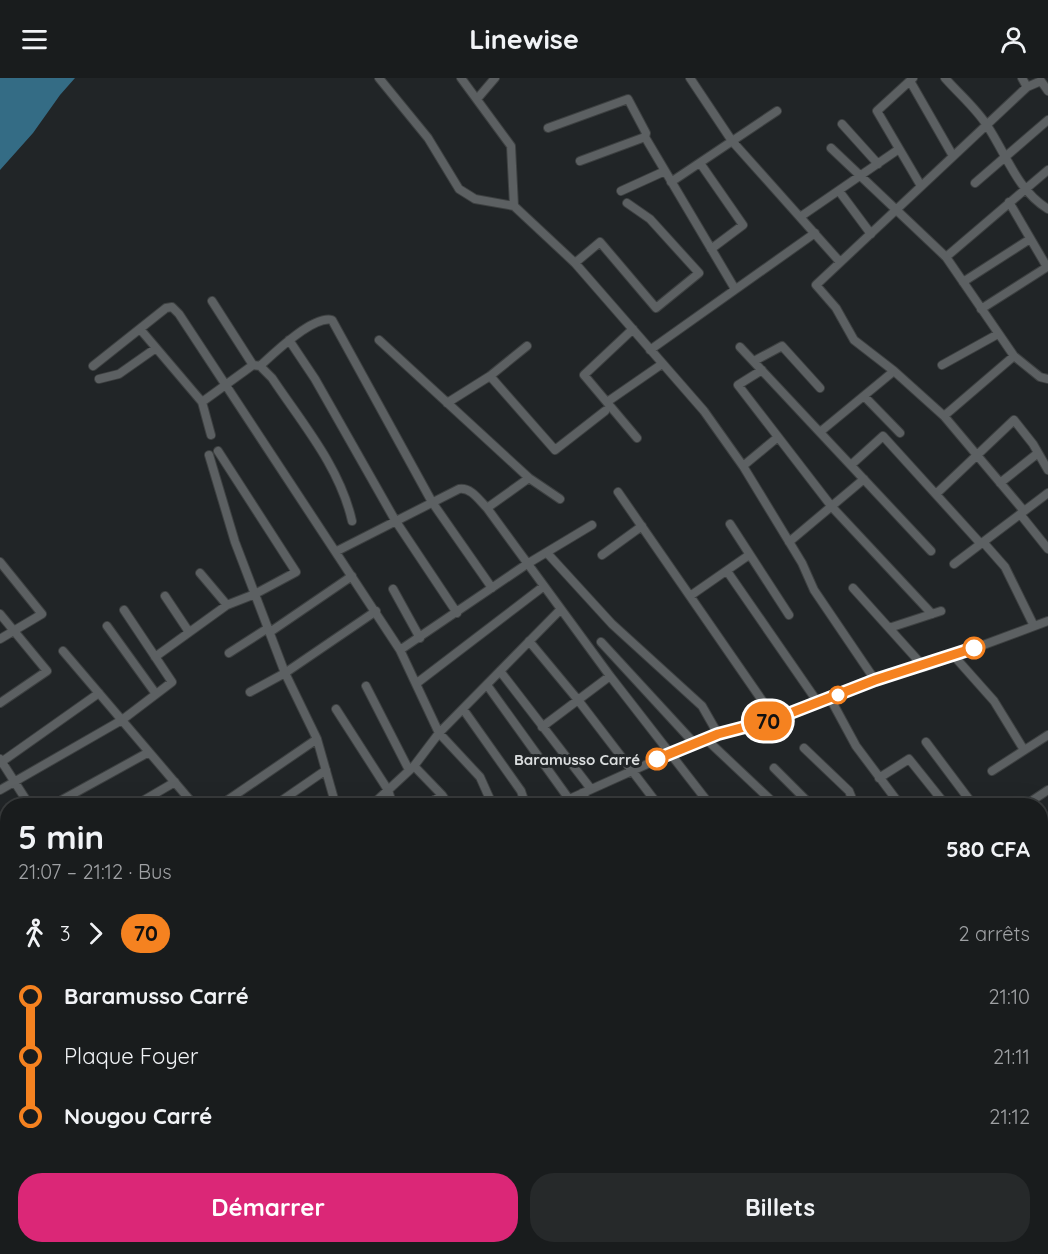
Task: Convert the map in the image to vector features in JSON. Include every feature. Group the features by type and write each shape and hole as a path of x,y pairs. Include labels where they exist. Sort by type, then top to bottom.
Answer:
{"street":[{"path":"379,78 428,138 459,189 475,199 514,206 575,263 704,411 743,466 789,542 814,590 875,680"},
{"path":"461,78 511,146 514,206"},
{"path":"477,99 495,78"},
{"path":"690,78 732,141 840,262"},
{"path":"945,78 987,125 1024,189 1033,200 1048,209"},
{"path":"1022,78 1027,87"},
{"path":"921,186 877,111 911,80 953,156"},
{"path":"1048,91 1041,81 1027,87 816,285 836,308 854,340 894,371 944,416 1000,483 1048,549"},
{"path":"548,128 628,99 646,133 645,137 735,290"},
{"path":"671,182 777,111"},
{"path":"975,183 1048,120"},
{"path":"842,124 878,164"},
{"path":"580,161 645,137"},
{"path":"831,148 945,257 1014,356 1047,376"},
{"path":"800,218 899,149"},
{"path":"700,163 743,225 711,249"},
{"path":"945,257 1048,170"},
{"path":"621,191 665,171"},
{"path":"839,191 871,234"},
{"path":"981,309 1047,267 1009,202"},
{"path":"575,263 600,242 656,308 699,273 650,219 627,203"},
{"path":"650,350 815,233"},
{"path":"963,282 1030,239"},
{"path":"212,301 256,366 272,378 334,470 347,501 352,521"},
{"path":"93,366 162,311 172,307 179,314 376,611 417,682 440,733 480,777 489,798"},
{"path":"202,402 256,366 289,340 326,319 332,320 432,502 492,588"},
{"path":"140,329 202,402 211,435"},
{"path":"633,329 584,375 637,438"},
{"path":"942,365 998,334"},
{"path":"289,340 315,379 395,520 457,613"},
{"path":"379,340 529,478 560,499"},
{"path":"447,403 490,376 527,346"},
{"path":"753,361 782,346 820,388"},
{"path":"740,347 931,551"},
{"path":"99,379 119,374 156,348"},
{"path":"944,416 1014,356"},
{"path":"607,402 662,364"},
{"path":"762,370 738,385 832,507 932,614"},
{"path":"820,432 894,371"},
{"path":"490,376 555,450 605,411"},
{"path":"864,396 900,432"},
{"path":"936,494 1014,420 1048,470"},
{"path":"851,465 883,436 1005,567 1034,626"},
{"path":"743,466 778,437"},
{"path":"155,657 227,605 293,575 295,568 218,451"},
{"path":"1000,483 1038,453"},
{"path":"209,455 235,542 285,673 317,739 332,798"},
{"path":"487,508 529,478"},
{"path":"789,542 864,479"},
{"path":"337,551 395,520 465,488 487,508 610,675 705,798"},
{"path":"618,492 775,719"},
{"path":"954,564 1048,493"},
{"path":"730,524 789,615"},
{"path":"400,650 527,564 548,554 592,525"},
{"path":"602,555 642,526"},
{"path":"548,554 612,624 702,706 718,734"},
{"path":"690,596 750,555"},
{"path":"0,562 42,614 0,639"},
{"path":"726,571 819,704"},
{"path":"200,573 227,605"},
{"path":"229,653 352,576"},
{"path":"417,682 544,586"},
{"path":"853,588 924,666"},
{"path":"393,589 420,638"},
{"path":"165,596 189,632"},
{"path":"380,798 411,768 440,733 561,609"},
{"path":"0,790 122,720 172,682 124,610"},
{"path":"250,692 285,673 376,611"},
{"path":"889,628 941,611"},
{"path":"0,703 47,671 1,616"},
{"path":"571,798 694,742 819,704 875,680 954,656 1048,621"},
{"path":"107,626 156,694"},
{"path":"529,641 578,700 653,798"},
{"path":"600,642 694,742"},
{"path":"63,651 188,798"},
{"path":"954,656 994,701 1024,750"},
{"path":"500,671 591,789"},
{"path":"542,727 610,675"},
{"path":"487,685 568,798"},
{"path":"366,686 411,768 444,798"},
{"path":"25,798 1,761 99,693"},
{"path":"830,698 856,746 895,798"},
{"path":"336,709 388,790 390,798"},
{"path":"463,709 522,791 524,798"},
{"path":"992,771 1048,735"},
{"path":"231,798 317,739"},
{"path":"706,739 769,798"},
{"path":"926,742 969,798"},
{"path":"804,748 849,791 852,798"},
{"path":"66,798 149,752"},
{"path":"879,778 909,759 940,798"},
{"path":"774,768 804,798"},
{"path":"285,798 326,770"},
{"path":"148,798 175,782"},
{"path":"582,793 585,798"},
{"path":"437,798 442,795"}],"shaded area":[{"path":"0,78 75,78 33,133 0,170"}],"bus line":[{"name":"70","path":"657,759 694,742 775,719 819,704 875,680 974,648"}],"place":[{"name":"Baramusso Carré","path":"657,759"}]}
